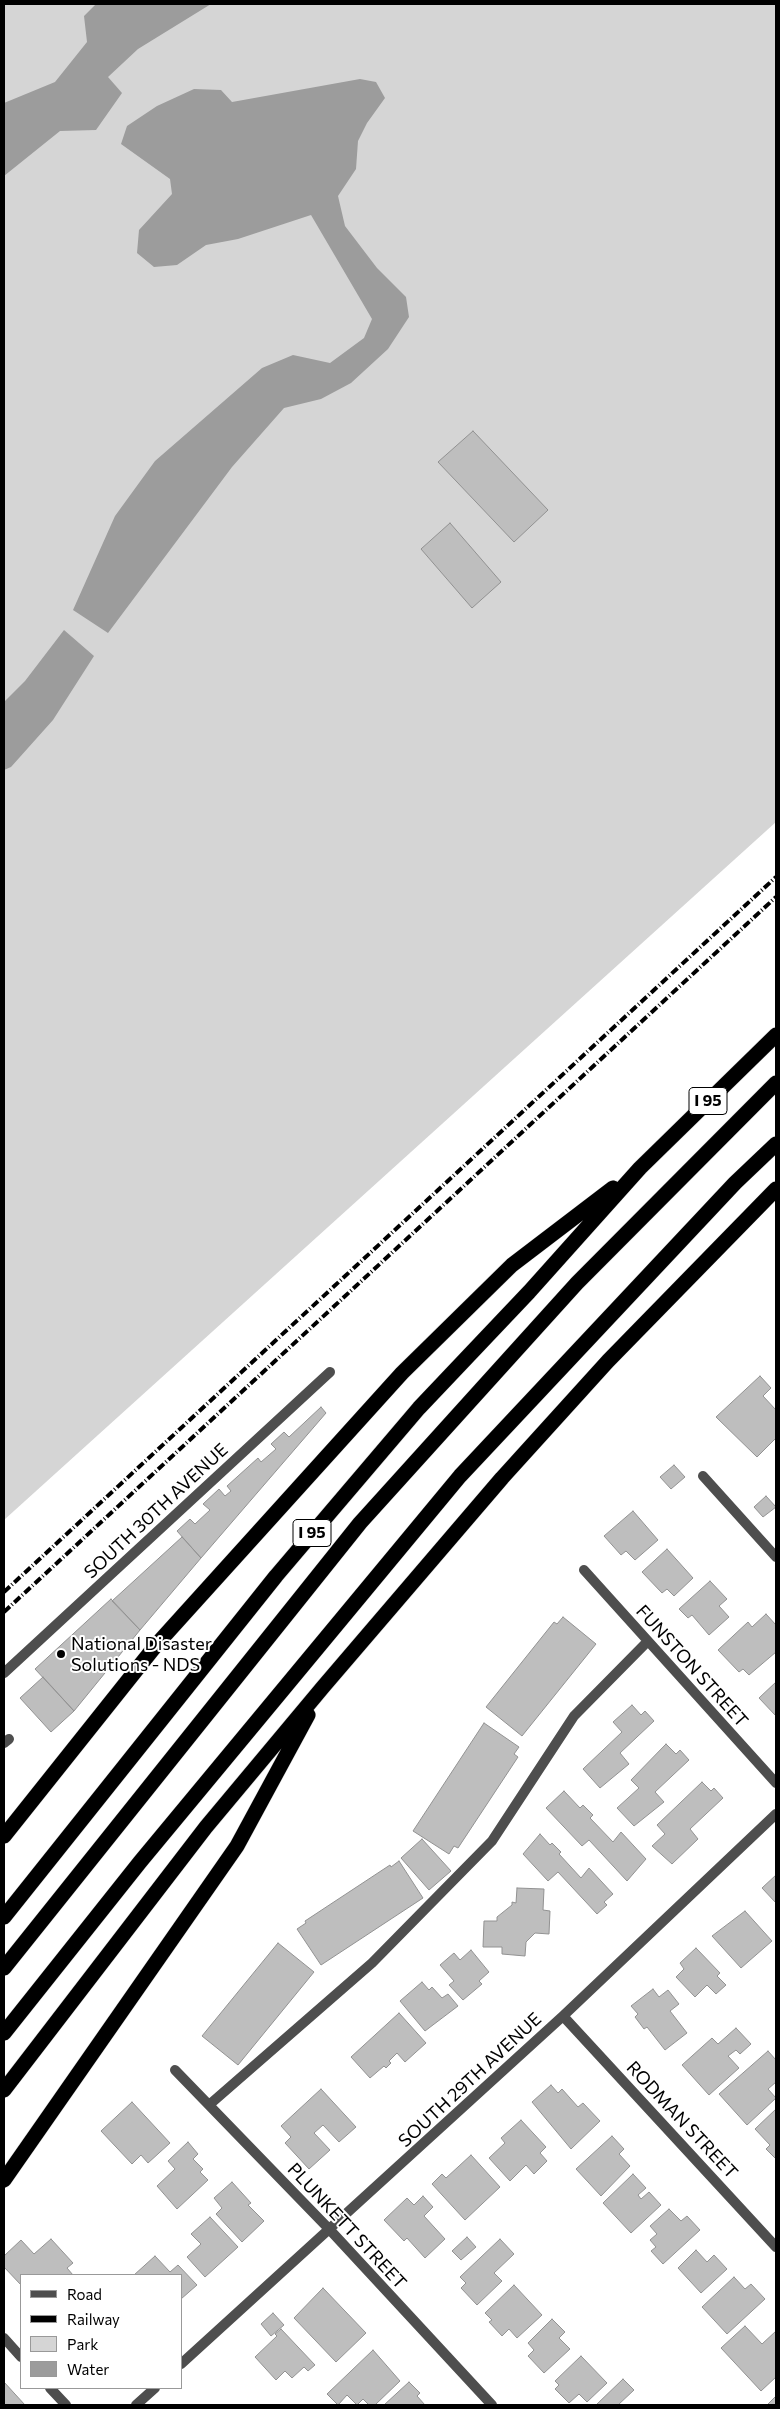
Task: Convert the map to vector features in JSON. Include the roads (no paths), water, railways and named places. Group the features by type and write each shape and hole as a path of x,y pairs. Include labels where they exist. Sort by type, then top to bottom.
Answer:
{"highway":[{"name":"I 95","path":"4,1917 276,1576 419,1408 529,1292 640,1168 776,1035"},
{"path":"4,1968 360,1523 577,1283 776,1083"},
{"path":"4,2033 140,1862 460,1476 735,1182 776,1144"},
{"path":"4,1836 157,1644 402,1373 512,1265 640,1168"},
{"path":"4,2090 206,1827 502,1478 601,1369 776,1189"},
{"path":"4,2180 237,1846 323,1687"}],"street":[{"name":"SOUTH 30TH AVENUE","path":"4,1673 330,1372"},
{"path":"703,1476 776,1557"},
{"name":"FUNSTON STREET","path":"584,1570 776,1783"},
{"path":"209,2104 372,1963 492,1841 574,1716 648,1641"},
{"name":"SOUTH 29TH AVENUE","path":"182,2363 563,2016 776,1814"},
{"name":"RODMAN STREET","path":"563,2016 776,2247"},
{"name":"PLUNKETT STREET","path":"175,2070 330,2230 492,2405"},
{"path":"4,2338 20,2356"},
{"path":"51,2389 66,2405"},
{"path":"136,2405 154,2389"}],"water":[{"path":"96,4 211,4 138,49 108,77 122,93 96,130 60,131 4,176 4,103 55,82 87,42 84,16"},
{"path":"360,79 376,82 385,98 367,123 358,141 356,169 338,196 345,226 377,268 406,297 409,317 388,349 351,383 321,399 284,408 232,467 108,633 73,610 115,516 155,461 262,368 293,355 330,363 364,338 372,319 311,215 238,239 206,245 177,265 154,267 137,253 139,230 172,194 170,179 121,144 127,126 157,106 194,89 221,90 232,102"},
{"path":"64,630 94,656 53,720 11,767 4,770 4,702 25,681"}],"railway":[{"path":"4,1592 776,877"},
{"path":"4,1612 776,897"}],"place":[{"name":"National Disaster Solutions - NDS","path":"61,1654"}]}
